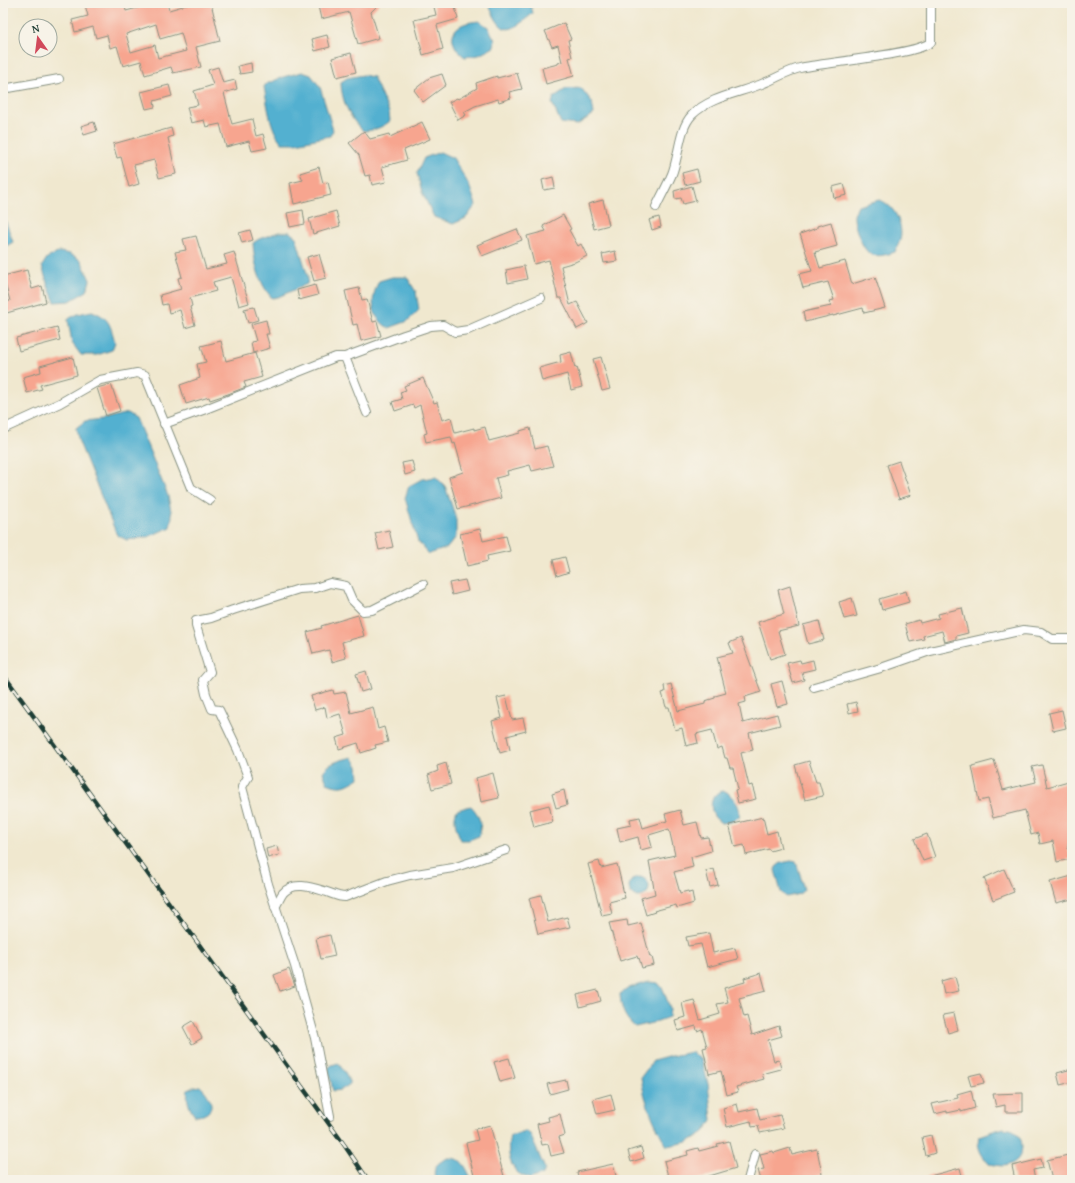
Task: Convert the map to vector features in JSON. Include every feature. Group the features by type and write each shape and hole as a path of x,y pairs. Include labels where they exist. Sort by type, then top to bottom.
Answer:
{"street":[{"path":"656,207 672,174 686,125 692,115 706,104 764,83 794,70 912,51 928,45 931,42 931,3"},
{"path":"3,89 59,79"},
{"path":"164,424 336,357 345,357 431,326 443,325 455,332 468,330 541,298"},
{"path":"345,357 367,413"},
{"path":"3,429 60,403 100,380 137,373 145,375 191,488 210,500"},
{"path":"330,1116 315,1038 295,966 268,884 242,787 248,777 238,750 219,710 212,709 206,694 203,680 210,672 196,626 196,621 211,618 300,590 315,588 330,583 346,586 352,600 363,612 372,610 423,584"},
{"path":"814,687 881,668 930,651 1024,630 1040,632 1052,639 1072,639"},
{"path":"275,907 282,894 287,889 301,885 328,892 340,897 345,897 387,881 410,875 453,868 506,850"},
{"path":"748,1180 755,1154"}],"water":[{"path":"488,3 530,3 533,13 517,26 506,29 497,21"},
{"path":"479,21 488,27 495,40 494,47 479,55 465,57 455,47 453,33 462,25"},
{"path":"302,72 311,75 320,87 333,130 330,136 296,143 282,143 274,130 264,87 266,84 283,77"},
{"path":"363,75 373,77 389,112 390,121 378,128 363,131 354,121 347,109 341,89 341,82 347,78"},
{"path":"581,88 592,102 594,114 577,125 561,123 552,103 554,97 566,89"},
{"path":"440,152 453,158 469,185 476,205 466,218 453,224 434,217 422,192 417,173 424,158"},
{"path":"879,200 889,206 897,216 901,228 901,234 900,242 895,252 876,256 870,254 861,242 854,215 858,206"},
{"path":"3,214 13,242 3,248"},
{"path":"279,232 290,232 296,237 308,277 307,284 278,297 272,298 267,292 258,272 253,243 259,239"},
{"path":"60,252 70,254 81,260 90,280 87,291 70,301 55,302 42,266 47,258"},
{"path":"392,277 407,277 416,292 419,310 408,321 389,328 378,319 375,313 373,301 379,281"},
{"path":"92,311 106,319 112,331 115,342 112,350 97,355 81,355 72,343 68,319 78,314"},
{"path":"128,413 136,418 168,496 172,516 170,527 148,537 127,540 117,535 79,442 76,428 85,421 103,419"},
{"path":"436,477 445,486 456,518 456,537 447,548 429,554 418,542 405,498 409,486 422,479"},
{"path":"352,757 358,766 359,778 344,786 336,786 327,783 323,772 336,762"},
{"path":"722,791 727,792 735,801 739,810 739,817 730,822 721,823 714,816 711,804 715,795"},
{"path":"471,806 480,820 481,828 479,836 469,840 461,840 456,825 455,817 457,810"},
{"path":"791,861 796,862 804,890 799,894 786,897 781,892 775,870 781,863"},
{"path":"639,877 646,880 649,887 646,894 639,897 632,894 629,887 632,880"},
{"path":"649,982 658,983 663,989 670,1008 669,1017 635,1027 628,1020 624,1012 620,994 629,988"},
{"path":"692,1052 702,1060 708,1084 712,1120 704,1132 688,1142 667,1146 651,1113 642,1086 641,1077 653,1061"},
{"path":"338,1063 346,1074 350,1084 341,1090 333,1091 328,1068"},
{"path":"200,1086 206,1092 210,1100 211,1108 204,1115 195,1116 188,1103 188,1090 193,1087"},
{"path":"1004,1128 1013,1130 1020,1139 1022,1149 1020,1155 1013,1163 1006,1166 989,1164 979,1148 979,1136"},
{"path":"525,1131 530,1134 545,1169 543,1174 530,1179 518,1173 512,1165 509,1155 510,1136"},
{"path":"448,1158 453,1158 461,1162 466,1167 472,1180 435,1180 434,1172 436,1166"}],"building":[{"path":"91,3 124,3 126,11 156,3 167,3 169,10 193,3 211,3 220,41 196,47 201,67 173,73 171,67 145,75 141,61 123,66 117,46 110,48 107,35 96,38 93,27 75,32 72,20 88,16 85,5","holes":["156,24 160,39 181,33 186,51 158,58 155,45 131,52 126,34"]},
{"path":"330,3 380,3 371,12 379,38 358,44 349,12 321,19 318,6"},
{"path":"433,3 454,3 458,19 437,25 443,49 423,55 414,20 436,15"},
{"path":"564,23 571,39 568,40 572,57 569,58 574,76 546,84 542,68 562,62 558,45 552,47 545,31"},
{"path":"327,35 330,47 315,51 312,39"},
{"path":"351,53 356,72 337,77 332,58"},
{"path":"251,63 252,72 240,74 238,66"},
{"path":"218,67 223,83 235,80 237,89 224,93 232,124 252,119 256,136 263,134 267,148 252,151 249,141 226,147 220,124 206,127 204,120 191,123 187,107 198,105 194,91 213,85 208,70"},
{"path":"517,73 522,89 509,92 511,98 499,102 498,99 475,106 464,112 466,115 458,120 449,102 457,98 458,99 477,88 476,83 497,76 497,78"},
{"path":"442,74 446,85 423,102 414,90 429,78"},
{"path":"169,85 172,96 154,101 155,107 146,109 141,92"},
{"path":"94,122 97,131 84,135 81,126"},
{"path":"422,122 430,139 404,150 407,160 382,167 386,182 372,185 370,175 365,176 359,155 349,143 364,131 370,139 389,134 390,137"},
{"path":"171,128 173,136 168,138 176,174 159,178 154,160 134,165 139,184 129,187 121,157 117,158 113,144"},
{"path":"319,167 323,183 328,182 331,195 294,204 290,183 303,180 300,173"},
{"path":"697,169 700,181 685,185 682,173"},
{"path":"553,177 555,188 544,190 542,180"},
{"path":"844,184 847,195 834,198 832,187"},
{"path":"692,186 696,201 683,204 681,198 675,199 674,191"},
{"path":"603,200 609,225 594,229 588,204"},
{"path":"303,210 305,224 290,227 287,213"},
{"path":"336,211 340,226 313,234 309,219"},
{"path":"563,215 578,246 581,244 587,256 575,262 561,266 570,305 577,302 588,323 577,329 561,298 558,298 549,260 534,264 527,236 546,231 543,226"},
{"path":"659,217 661,227 652,230 649,220"},
{"path":"831,222 837,246 815,252 820,268 845,261 852,284 875,277 885,308 864,313 863,308 805,322 803,312 831,306 829,301 834,300 828,282 803,288 799,274 812,271 800,234 817,228 817,226"},
{"path":"517,229 522,240 482,256 477,245"},
{"path":"250,230 253,240 242,243 239,233"},
{"path":"196,236 206,269 227,264 224,255 234,252 249,303 239,306 231,277 213,282 216,291 190,298 192,306 190,307 195,325 185,328 180,310 169,313 167,304 162,305 160,295 181,289 178,278 182,277 175,252 186,250 183,239"},
{"path":"615,251 617,261 604,263 602,254"},
{"path":"319,254 326,278 314,281 307,257"},
{"path":"524,266 527,279 508,283 506,270"},
{"path":"27,270 32,289 42,286 46,302 3,314 3,303 10,301 3,276"},
{"path":"315,285 318,295 299,300 297,290"},
{"path":"359,288 362,300 367,299 373,322 377,321 381,336 361,341 357,324 353,325 345,291"},
{"path":"254,307 258,320 248,323 244,309"},
{"path":"266,320 269,334 266,334 270,348 253,353 251,342 256,341 251,324"},
{"path":"57,327 60,340 19,351 16,338"},
{"path":"221,341 226,361 255,353 262,377 244,382 246,387 228,394 210,400 209,397 186,404 180,385 200,378 197,364 206,362 201,346"},
{"path":"571,352 575,368 577,367 582,387 571,390 567,374 542,381 539,368 561,362 560,355"},
{"path":"73,357 77,375 40,385 42,389 27,393 23,377 41,372 40,366"},
{"path":"601,357 610,389 602,391 593,359"},
{"path":"423,378 434,403 437,402 442,420 451,417 455,433 485,427 489,441 520,433 520,431 530,428 535,449 547,446 553,466 532,471 530,465 507,471 508,475 496,478 501,498 458,509 449,477 463,472 455,443 453,444 451,437 426,442 424,434 427,433 420,405 414,408 413,405 395,411 392,402 402,399 400,392 406,390 404,386"},
{"path":"111,384 120,411 106,416 97,388"},
{"path":"412,461 415,472 405,475 402,463"},
{"path":"899,461 911,495 899,499 887,465"},
{"path":"480,529 483,541 506,536 510,551 487,556 488,561 467,566 460,534"},
{"path":"389,530 393,547 379,550 375,533"},
{"path":"565,557 569,572 557,576 553,560"},
{"path":"465,580 468,591 452,595 449,583"},
{"path":"790,586 799,626 778,631 785,654 770,659 758,622 784,614 778,590"},
{"path":"906,591 909,602 882,610 879,599"},
{"path":"852,598 857,616 844,619 839,602"},
{"path":"962,608 968,633 956,636 956,639 945,642 942,631 923,636 924,639 910,642 905,624 919,620 920,623 939,618 938,614"},
{"path":"358,615 364,636 342,642 346,658 332,662 329,650 313,654 307,632 322,628 321,626"},
{"path":"819,621 824,640 808,644 803,625"},
{"path":"741,638 761,692 745,697 746,702 739,704 743,723 777,714 780,725 749,733 753,750 741,753 749,786 752,785 756,799 738,803 735,790 738,789 733,768 730,768 722,747 717,749 712,730 696,734 698,743 686,746 682,728 675,730 669,707 666,707 662,693 665,692 664,686 671,684 678,711 705,704 705,701 726,693 717,657 733,653 729,643"},
{"path":"800,660 801,663 813,660 815,669 802,672 804,680 793,683 787,663"},
{"path":"366,671 371,689 361,692 356,674"},
{"path":"782,681 788,704 777,707 771,684"},
{"path":"333,690 334,694 346,692 351,713 373,707 378,729 384,727 388,742 375,745 376,748 361,753 358,743 339,749 336,738 346,735 340,714 327,718 325,707 315,710 311,696"},
{"path":"506,696 512,720 523,718 526,731 507,736 510,750 500,753 492,721 502,718 497,698"},
{"path":"856,702 858,711 849,713 847,704"},
{"path":"1062,710 1066,728 1053,731 1049,713"},
{"path":"994,760 1003,790 1036,782 1032,767 1042,765 1047,787 1072,780 1072,845 1067,845 1071,859 1057,862 1053,841 1040,844 1038,833 1031,835 1025,810 993,818 988,799 979,801 972,766"},
{"path":"809,761 816,782 819,782 823,796 805,800 795,765"},
{"path":"446,763 451,784 432,789 428,775 438,771 437,766"},
{"path":"493,773 499,798 481,802 476,778"},
{"path":"564,790 567,805 556,808 552,794"},
{"path":"549,805 553,822 534,827 530,810"},
{"path":"680,810 684,825 697,822 701,838 708,837 711,851 691,857 693,867 674,872 680,893 688,891 689,893 692,892 694,903 677,908 676,905 654,911 655,912 646,915 641,898 655,894 649,861 675,855 669,829 649,835 652,847 641,850 638,837 620,842 617,828 631,825 630,819 640,817 643,828 667,821 665,814"},
{"path":"763,817 767,834 777,831 781,848 770,851 769,849 746,855 744,845 735,847 729,825"},
{"path":"927,834 935,857 923,861 914,839"},
{"path":"277,846 279,855 268,858 266,849"},
{"path":"599,861 601,868 617,864 625,898 609,902 612,914 602,916 588,864"},
{"path":"714,869 718,885 710,887 706,871"},
{"path":"1004,869 1014,892 993,900 984,878"},
{"path":"1072,876 1072,899 1056,903 1050,882"},
{"path":"541,895 548,922 567,917 570,927 538,934 529,898"},
{"path":"627,920 628,926 641,923 650,957 652,957 654,965 642,968 637,956 620,961 609,923"},
{"path":"709,933 713,953 735,948 738,959 707,967 701,944 688,946 686,937"},
{"path":"330,935 335,956 321,959 316,938"},
{"path":"289,969 295,986 280,991 274,975"},
{"path":"761,973 766,991 739,998 744,1017 747,1016 752,1035 779,1026 782,1036 768,1040 774,1061 779,1060 781,1069 762,1074 764,1079 736,1087 738,1092 727,1095 721,1071 709,1074 703,1048 707,1047 702,1029 697,1031 696,1026 678,1031 675,1020 685,1017 682,1003 694,1000 700,1020 720,1014 717,1004 728,1002 724,988 745,982 744,978"},
{"path":"955,977 959,991 944,994 941,981"},
{"path":"598,990 601,1001 580,1007 577,995"},
{"path":"954,1013 958,1030 948,1033 943,1015"},
{"path":"193,1021 202,1038 192,1044 183,1027"},
{"path":"509,1058 515,1078 500,1082 494,1062"},
{"path":"1072,1069 1072,1082 1060,1085 1057,1073"},
{"path":"981,1073 984,1083 971,1086 968,1076"},
{"path":"566,1080 568,1089 550,1094 547,1084"},
{"path":"971,1090 975,1108 961,1112 961,1110 947,1113 947,1111 935,1114 932,1104 958,1098 957,1094"},
{"path":"1023,1093 1023,1112 1005,1112 1005,1105 996,1107 993,1094"},
{"path":"611,1094 615,1110 597,1114 593,1099"},
{"path":"737,1104 739,1112 757,1108 760,1120 780,1115 784,1128 760,1133 758,1126 752,1127 751,1121 727,1127 723,1108"},
{"path":"560,1114 565,1135 559,1137 564,1153 551,1156 548,1144 542,1145 537,1124 549,1121 548,1117"},
{"path":"490,1125 505,1180 475,1180 466,1143 478,1140 475,1129"},
{"path":"931,1135 935,1153 926,1156 922,1137"},
{"path":"729,1141 736,1168 696,1180 669,1180 664,1161 688,1155 687,1151 698,1148 699,1151 718,1146 717,1144"},
{"path":"641,1147 644,1158 631,1162 628,1151"},
{"path":"790,1148 792,1155 817,1149 822,1174 807,1178 807,1180 761,1180 758,1170 764,1169 760,1154 773,1151 774,1153"},
{"path":"1072,1154 1072,1180 1052,1180 1047,1160"},
{"path":"1041,1159 1043,1168 1033,1170 1035,1180 1015,1180 1012,1166"},
{"path":"613,1164 617,1180 579,1180 577,1172"},
{"path":"960,1168 963,1180 927,1180 926,1177"}],"railway":[{"path":"3,674 345,1146 368,1180"}]}
